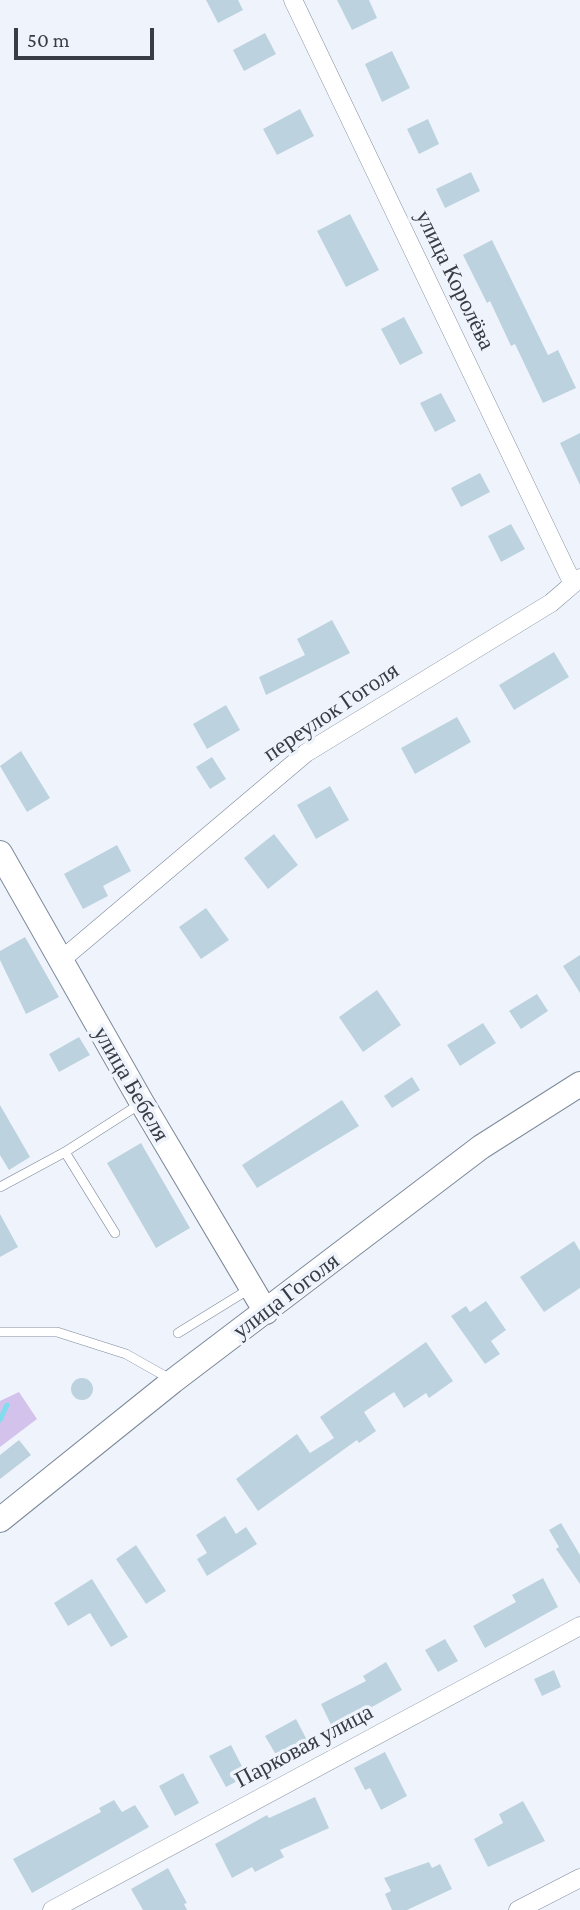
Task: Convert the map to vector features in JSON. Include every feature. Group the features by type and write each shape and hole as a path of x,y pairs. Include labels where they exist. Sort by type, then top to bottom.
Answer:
{"main road":[{"name":"улица Бебеля","path":"0,853 142,1103 266,1312"},
{"name":"улица Гоголя","path":"0,1520 173,1381 481,1147 580,1084"}],"street":[{"name":"улица Королёва","path":"293,0 576,580"},
{"name":"переулок Гоголя","path":"60,961 306,753 551,603 576,580"},
{"name":"Парковая улица","path":"52,1910 580,1626"},
{"path":"518,1910 580,1878"}],"lane":[{"path":"0,1187 65,1152 142,1103"},
{"path":"65,1152 115,1233"},
{"path":"178,1333 251,1288"},
{"path":"0,1332 57,1332 126,1354 173,1381"}],"shaded area":[{"path":"19,1392 37,1419 0,1447 0,1401"}],"building":[{"path":"206,0 238,0 243,10 218,23"},
{"path":"337,0 369,0 377,18 352,30"},
{"path":"265,33 276,54 244,71 233,50"},
{"path":"392,51 410,88 382,102 365,64"},
{"path":"300,109 314,136 277,155 263,129"},
{"path":"428,119 439,144 419,154 407,129"},
{"path":"471,172 480,191 445,208 436,189"},
{"path":"350,214 379,270 346,287 317,231"},
{"path":"492,240 548,355 558,350 576,388 543,403 515,344 511,346 490,301 487,303 463,255"},
{"path":"404,317 423,353 400,365 381,329"},
{"path":"441,393 456,421 435,432 420,403"},
{"path":"580,433 580,485 560,443"},
{"path":"480,473 490,492 461,507 451,488"},
{"path":"511,524 525,549 501,562 488,536"},
{"path":"332,620 350,653 266,695 259,677 305,655 297,639"},
{"path":"554,652 569,677 514,710 499,685"},
{"path":"226,705 240,730 207,749 193,724"},
{"path":"457,717 471,742 415,774 401,748"},
{"path":"21,751 50,798 27,812 0,766"},
{"path":"212,757 226,779 210,789 196,767"},
{"path":"330,786 349,820 316,839 297,805"},
{"path":"274,834 298,865 268,889 244,858"},
{"path":"117,845 131,871 103,886 108,896 83,909 64,874"},
{"path":"206,908 229,940 201,959 179,927"},
{"path":"25,937 59,997 26,1014 0,960 0,951"},
{"path":"580,955 580,993 563,966"},
{"path":"377,990 401,1025 363,1052 339,1017"},
{"path":"537,994 548,1011 521,1029 509,1011"},
{"path":"483,1023 496,1043 460,1066 447,1045"},
{"path":"79,1037 90,1055 59,1072 49,1054"},
{"path":"412,1077 420,1090 392,1108 384,1096"},
{"path":"342,1100 359,1126 257,1188 242,1165"},
{"path":"0,1105 30,1157 9,1170 0,1155"},
{"path":"141,1143 190,1228 156,1248 107,1163"},
{"path":"0,1214 18,1247 0,1257"},
{"path":"574,1241 580,1251 580,1288 544,1312 520,1277"},
{"path":"486,1301 506,1330 491,1341 500,1354 485,1364 451,1316 466,1306 470,1312"},
{"path":"426,1342 453,1381 429,1398 426,1393 404,1408 394,1392 364,1412 376,1431 359,1443 357,1440 258,1511 236,1479 297,1434 310,1453 334,1438 320,1417"},
{"path":"82,1378 90,1381 93,1389 90,1397 82,1400 74,1397 71,1389 74,1381"},
{"path":"19,1440 31,1455 0,1479 0,1455"},
{"path":"225,1516 236,1534 246,1527 257,1544 207,1576 197,1559 207,1553 196,1535"},
{"path":"561,1523 580,1555 580,1584 556,1549 559,1547 549,1530"},
{"path":"136,1545 166,1591 146,1604 116,1559"},
{"path":"543,1578 558,1607 485,1648 473,1626 516,1602 512,1595"},
{"path":"92,1579 128,1637 111,1647 90,1613 68,1626 54,1603"},
{"path":"445,1639 458,1661 438,1672 425,1650"},
{"path":"386,1662 402,1690 333,1729 321,1704 366,1681 363,1676"},
{"path":"554,1670 561,1687 542,1696 534,1679"},
{"path":"296,1719 309,1744 279,1760 265,1736"},
{"path":"231,1745 247,1776 226,1787 209,1756"},
{"path":"385,1752 407,1796 381,1810 370,1788 365,1790 354,1768"},
{"path":"183,1773 199,1803 175,1816 159,1786"},
{"path":"315,1797 329,1828 280,1850 284,1857 255,1872 252,1867 232,1878 215,1844 267,1815 269,1818"},
{"path":"114,1800 122,1812 135,1805 149,1827 32,1893 13,1859 101,1812 99,1808"},
{"path":"523,1801 545,1841 488,1867 474,1839 503,1823 499,1814"},
{"path":"429,1862 432,1868 440,1864 452,1889 407,1910 392,1910 385,1894 391,1891 384,1878"},
{"path":"168,1868 187,1903 184,1904 187,1910 143,1910 131,1889"}],"waterway":[{"path":"0,1420 7,1405"}]}
